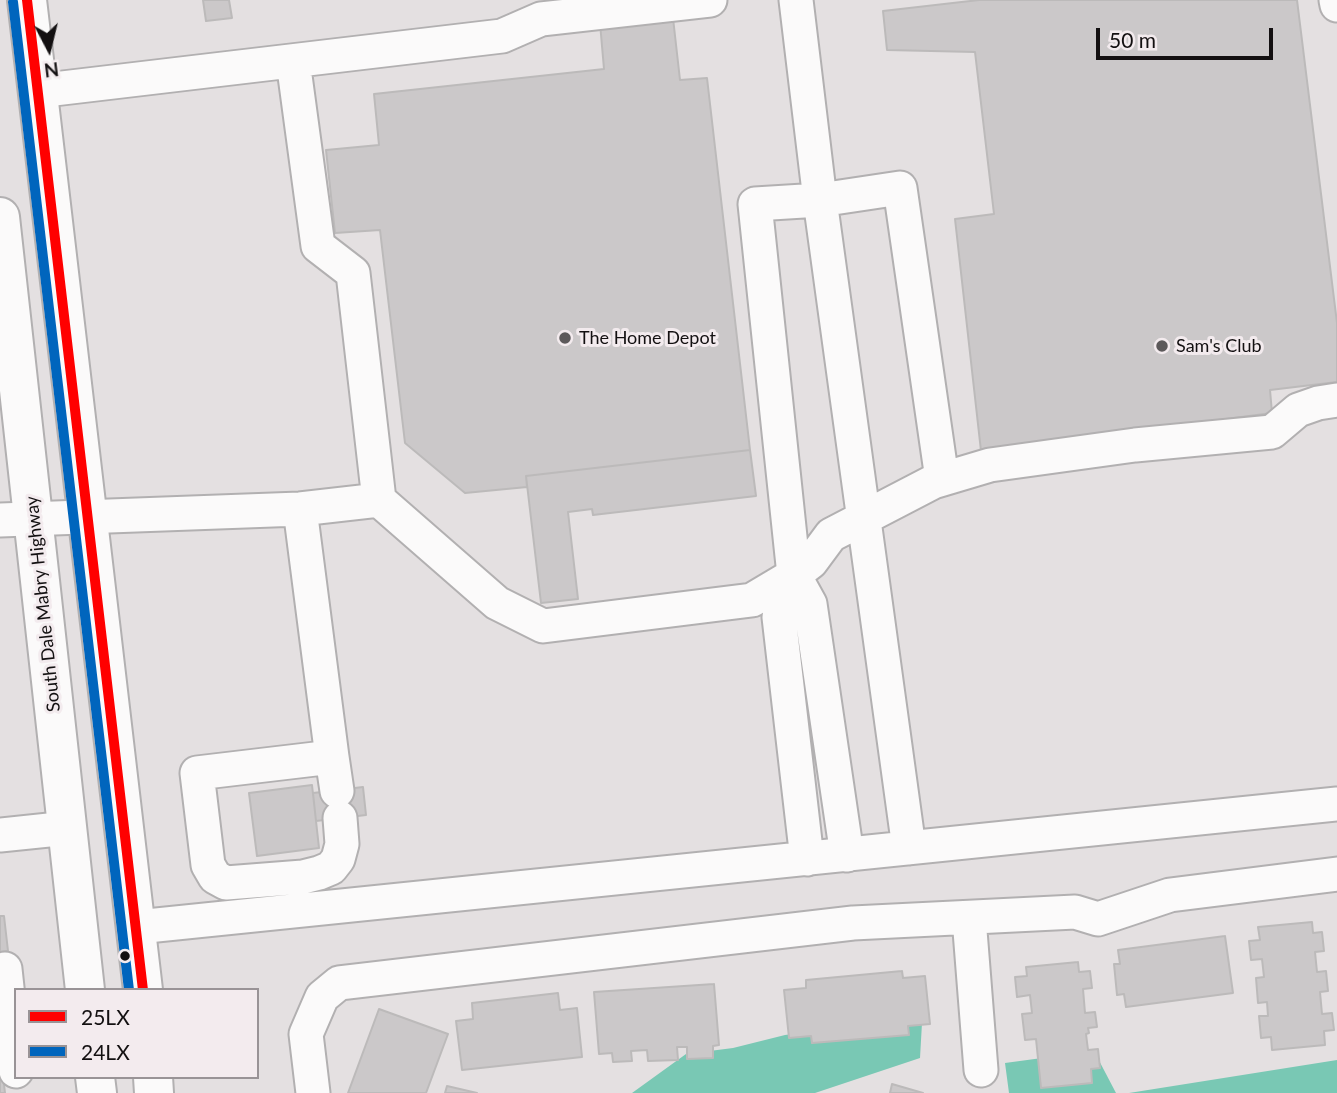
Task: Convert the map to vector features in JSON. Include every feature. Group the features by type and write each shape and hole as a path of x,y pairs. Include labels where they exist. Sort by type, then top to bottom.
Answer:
{"main road":[{"path":"26,4 143,988"},
{"name":"South Dale Mabry Highway","path":"0,218 17,519 68,828 85,988"},
{"path":"79,934 136,927"}],"street":[{"path":"37,91 502,36 541,19 710,0"},
{"path":"796,0 820,200 909,848"},
{"path":"293,61 317,246 353,273 379,500 497,603 543,626 751,600 811,562 831,535 942,480 990,465 1272,432 1298,410 1318,402 1337,400"},
{"path":"848,855 810,604 794,575 755,204 820,200 900,188 942,480"},
{"path":"17,519 300,509 379,500"},
{"path":"300,509 332,757 338,804 342,844 338,859 331,868 319,873 303,877 226,883 215,877 208,865 197,774 332,757"},
{"path":"794,575 779,617 807,859"},
{"path":"136,927 1337,804"},
{"path":"0,835 68,828"},
{"path":"313,1093 306,1034 322,997 339,984 853,923 1075,912 1098,919 1170,895 1337,874"},
{"path":"968,918 981,1070"},
{"path":"0,970 5,969 14,1052"}],"shaded area":[{"path":"874,1023 922,1023 920,1058 815,1093 632,1093 686,1054 733,1048 785,1035"},
{"path":"1094,1051 1116,1093 1009,1093 1005,1063"},
{"path":"1337,1060 1337,1093 1129,1093"}],"building":[{"path":"203,0 229,0 232,18 206,21"},
{"path":"979,0 1297,0 1337,323 1337,382 1270,390 1272,413 981,451 955,219 994,214 975,52 887,50 883,11"},
{"name":"The Home Depot","path":"673,18 680,80 707,78 750,450 526,476 527,487 465,493 405,443 380,230 335,233 326,150 379,145 374,94 604,69 600,23"},
{"path":"750,450 756,496 593,515 592,509 568,512 578,599 541,603 526,476"},
{"path":"312,785 319,848 257,856 249,793"},
{"path":"363,787 366,815 316,821 313,793"},
{"path":"0,916 4,916 8,951 0,952"},
{"path":"1312,922 1313,933 1322,932 1324,951 1315,952 1317,972 1326,971 1328,991 1320,992 1322,1014 1332,1013 1334,1030 1324,1031 1325,1045 1272,1050 1271,1037 1261,1038 1259,1016 1268,1016 1267,1002 1258,1003 1256,978 1264,977 1262,959 1251,960 1249,941 1260,940 1258,927"},
{"path":"1225,936 1233,993 1126,1007 1124,994 1117,995 1114,964 1120,964 1118,950"},
{"path":"1078,962 1079,972 1090,971 1092,988 1083,989 1085,1013 1095,1012 1097,1027 1088,1028 1089,1033 1086,1034 1088,1050 1098,1049 1100,1068 1091,1069 1092,1083 1041,1088 1036,1039 1025,1040 1022,1014 1032,1013 1030,995 1017,997 1015,977 1027,976 1026,967"},
{"path":"902,971 903,978 925,976 930,1024 908,1026 909,1035 812,1043 811,1036 789,1038 784,990 806,988 806,980"},
{"path":"714,984 719,1045 713,1046 713,1058 687,1059 687,1047 677,1047 678,1060 648,1061 647,1050 631,1051 632,1061 613,1062 612,1053 599,1054 594,992"},
{"path":"558,993 560,1010 577,1008 582,1057 462,1070 456,1021 473,1019 472,1003"},
{"path":"379,1009 448,1034 426,1093 348,1093"},
{"path":"0,1050 5,1093 0,1093"},
{"path":"892,1084 923,1093 890,1093"},
{"path":"447,1086 477,1093 445,1093"}],"transit line":[{"name":"25LX","path":"27,0 143,988"},
{"name":"24LX","path":"13,2 129,988"}],"place":[{"name":"The Home Depot","path":"565,338"},
{"name":"Sam's Club","path":"1162,346"}]}
